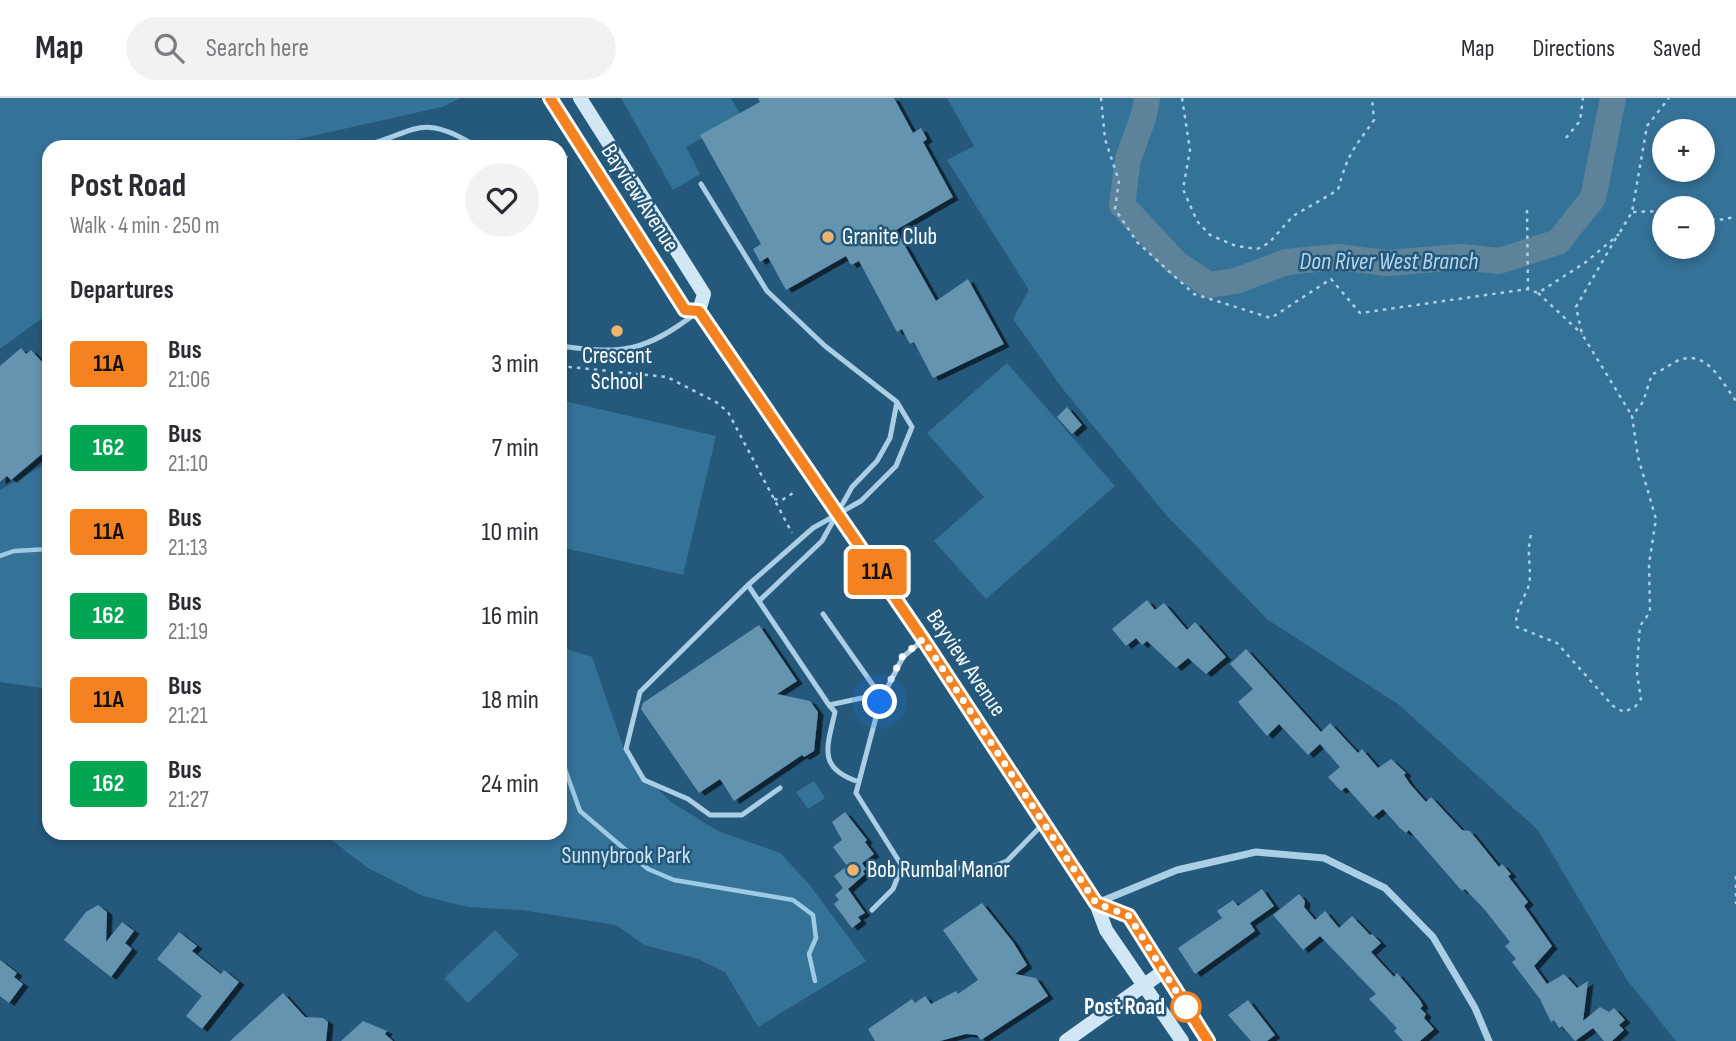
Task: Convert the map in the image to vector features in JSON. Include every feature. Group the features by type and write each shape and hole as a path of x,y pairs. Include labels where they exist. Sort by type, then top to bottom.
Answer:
{"main road":[{"name":"Bayview Avenue","path":"550,98 685,310 699,311"},
{"name":"Bayview Avenue","path":"580,98 704,294 699,311"},
{"name":"Bayview Avenue","path":"699,311 923,639 1096,903 1107,930 1182,1041"},
{"path":"1096,903 1129,916 1208,1041"},
{"path":"1066,1041 1164,971"}],"street":[{"path":"1096,903 1177,870 1256,852 1324,858 1385,888 1433,937 1475,1008 1489,1041"}],"lane":[{"path":"376,140 421,127 440,127 466,140"},
{"path":"701,184 767,291 825,346 897,402 912,427 896,466 861,501 813,528 748,585 640,692 626,749 644,780 688,799 710,815 742,815 780,788"},
{"path":"567,347 629,351 666,336 699,311"},
{"path":"759,601 822,541 852,487 877,461 890,438 897,402"},
{"path":"748,585 835,712 827,752 830,761 839,775 859,782"},
{"path":"823,614 881,700"},
{"path":"902,866 856,793 881,700 902,657 923,639"},
{"path":"829,705 862,698 881,700"},
{"path":"902,866 985,869 1007,861 1044,822"},
{"path":"872,910 893,889 902,866"}],"path":[{"path":"1101,98 1105,139 1119,181 1115,209 1137,242 1194,294 1271,318 1331,279 1360,313 1528,289 1538,293 1582,334 1632,416 1638,457 1656,519 1649,564 1650,612 1640,626 1637,674 1641,699 1635,707 1624,712 1613,706 1557,643 1517,627 1515,620 1530,583 1527,549 1531,535"},
{"path":"1182,98 1190,150 1183,188 1188,205 1210,235 1236,246 1257,249 1269,243 1293,216 1338,190 1353,144 1374,120 1372,98"},
{"path":"1566,138 1580,121 1583,98"},
{"path":"1582,334 1576,307 1632,212 1647,126 1669,98"},
{"path":"1527,210 1528,289"},
{"path":"1632,212 1652,211"},
{"path":"1715,220 1736,217"},
{"path":"1538,293 1586,262 1619,234"},
{"path":"1632,416 1643,401 1652,374 1680,360 1692,358 1704,362 1712,369 1736,401"},
{"path":"567,367 667,377 716,402 728,412 797,542"},
{"path":"774,499 782,500 793,493"},
{"path":"1736,876 1736,904"}],"green space":[{"path":"0,98 461,98 442,107 294,140 42,140 42,318 0,349"},
{"path":"621,98 731,98 741,116 686,147 700,174 673,190"},
{"path":"947,98 1736,98 1736,1041 1676,1041 1627,980 1538,830 1398,704 1268,620 1167,516 1062,388 1013,319 1029,290 947,160 974,146"},
{"path":"1007,363 1115,486 986,599 934,541 984,497 927,433"},
{"path":"567,402 716,436 683,575 567,549"},
{"path":"42,466 42,688 0,682 0,490"},
{"name":"Sunnybrook Park","path":"567,649 592,657 627,758 671,802 718,831 780,853 809,884 866,961 758,1027 725,972 698,959 644,945 616,925 522,910 468,907 423,896 368,868 331,840 567,840"},
{"path":"814,781 825,798 808,809 796,792"},
{"path":"495,930 519,955 468,1003 444,978"}],"building":[{"name":"Granite Club","path":"758,98 894,98 913,133 921,128 927,139 923,142 953,197 896,230 936,301 968,279 1004,344 933,378 914,342 910,344 902,329 897,332 859,261 851,265 846,256 786,290 768,257 760,262 753,249 761,244 700,135 760,102"},
{"path":"21,348 26,354 31,350 42,362 42,454 11,480 7,476 0,482 0,366"},
{"path":"1067,407 1082,425 1072,434 1057,417"},
{"path":"1147,600 1155,610 1164,603 1187,630 1195,622 1226,657 1206,674 1188,658 1176,668 1147,641 1142,645 1136,638 1126,646 1112,629"},
{"path":"759,625 797,681 777,694 810,701 818,712 814,751 804,757 802,755 734,801 720,779 699,793 641,709 643,703"},
{"path":"1246,649 1321,732 1330,723 1358,753 1362,749 1378,768 1391,759 1406,773 1404,775 1410,784 1426,802 1431,797 1462,830 1470,831 1499,867 1502,864 1511,874 1508,876 1528,902 1524,906 1552,946 1534,966 1547,984 1564,974 1577,988 1588,981 1583,1021 1600,1007 1609,1012 1614,1008 1625,1020 1619,1025 1624,1030 1612,1041 1604,1041 1593,1028 1575,1041 1562,1026 1559,1028 1554,1020 1551,1022 1540,999 1512,962 1516,959 1505,946 1510,942 1485,910 1465,889 1462,891 1409,830 1406,833 1383,809 1373,817 1346,787 1341,791 1328,777 1340,767 1320,744 1308,755 1279,724 1267,736 1238,702 1253,689 1230,664"},
{"name":"Bob Rumbal Manor","path":"845,812 867,840 865,842 874,854 862,863 866,869 863,871 865,874 848,889 865,913 858,917 861,921 852,928 834,904 839,900 835,895 843,888 834,876 847,866 833,847 842,840 832,822"},
{"path":"1262,889 1274,906 1250,923 1255,931 1195,974 1178,948 1222,918 1217,911 1233,900 1238,906"},
{"path":"1299,894 1305,901 1304,907 1315,920 1325,911 1339,928 1352,916 1381,943 1371,952 1394,977 1397,973 1420,1000 1423,1006 1420,1008 1426,1014 1424,1018 1434,1029 1420,1041 1403,1041 1394,1031 1397,1028 1369,999 1376,994 1320,936 1303,950 1273,915"},
{"path":"982,903 1013,942 1027,965 1015,974 1036,978 1048,996 981,1040 977,1035 966,1034 940,1041 875,1041 868,1029 912,999 915,1003 925,996 931,1004 956,991 958,994 978,980 943,930"},
{"path":"98,905 107,912 106,942 122,922 134,931 125,943 132,949 111,977 64,940 86,912"},
{"path":"179,932 197,946 192,951 221,974 224,970 239,982 202,1029 186,1016 202,996 157,959"},
{"path":"0,960 17,973 14,977 23,984 9,1003 0,996"},
{"path":"283,993 305,1017 323,1018 328,1022 326,1041 230,1041"},
{"path":"1248,1000 1275,1035 1267,1041 1251,1041 1228,1015"},
{"path":"363,1021 387,1031 385,1034 393,1041 341,1041"}],"waterway":[{"name":"Don River West Branch","path":"1147,98 1144,115 1128,159 1122,205 1176,263 1209,285 1236,281 1286,262 1337,257 1387,263 1461,257 1499,261 1558,242 1593,198 1613,98"},
{"path":"0,556 14,551 42,549"},
{"path":"567,775 580,811 648,869 674,880 793,900 813,915 816,938 809,954 815,981"}],"bus line":[{"name":"11A","path":"550,98 685,310 699,311 987,734 1096,903 1129,916 1208,1041"}],"place":[{"name":"Granite Club","path":"828,237"},
{"name":"Crescent School","path":"617,331"},
{"name":"Bob Rumbal Manor","path":"853,870"},
{"name":"Post Road","path":"1186,1007"}],"route":[{"path":"880,702 902,657 923,639 1096,903 1129,916 1186,1007"}]}
